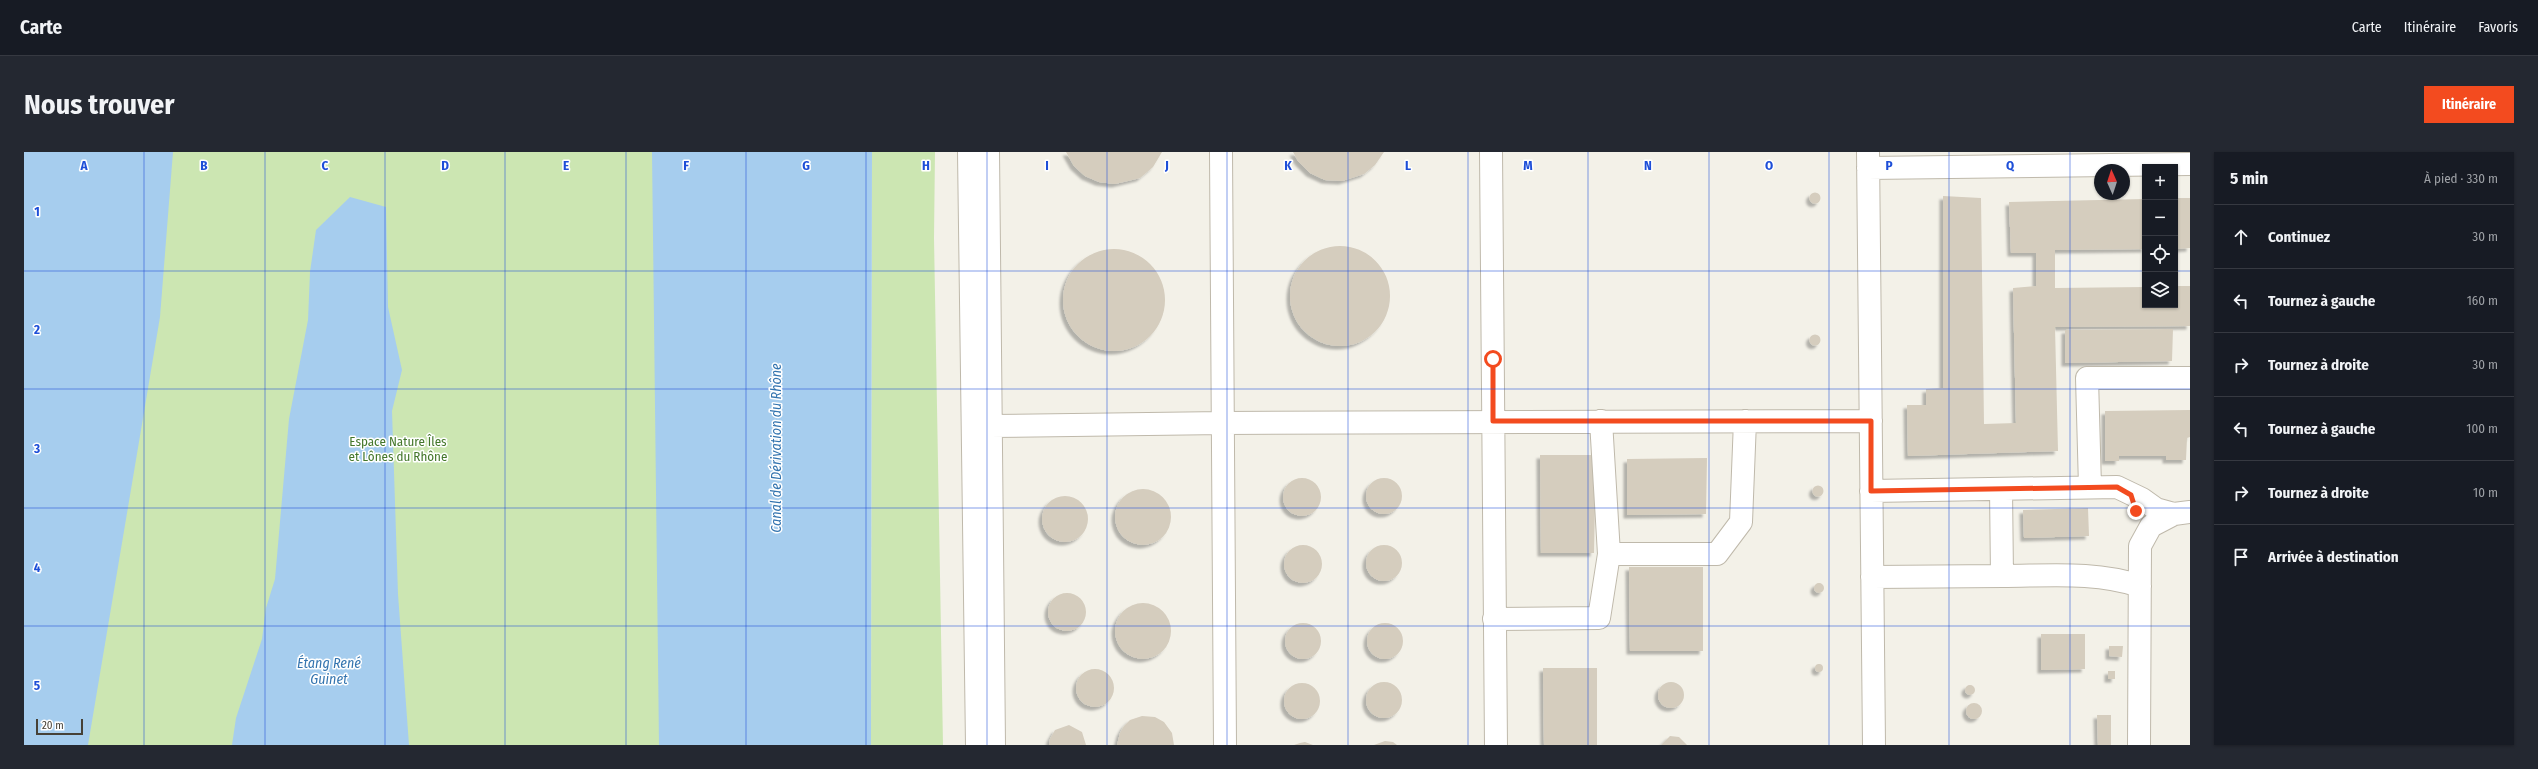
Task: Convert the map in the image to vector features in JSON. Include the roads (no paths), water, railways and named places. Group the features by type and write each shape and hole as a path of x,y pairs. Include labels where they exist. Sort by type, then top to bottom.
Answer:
{"street":[{"path":"970,152 977,745"},
{"path":"988,152 994,745"},
{"path":"1221,152 1225,745"},
{"path":"1491,152 1496,745"},
{"path":"1874,745 1868,160 2134,158 2190,164"},
{"path":"2090,487 2087,378 2190,378"},
{"path":"990,426 1493,421 1871,421"},
{"path":"1494,619 1599,618 1608,554 1601,421"},
{"path":"1608,554 1717,554 1741,522 1745,421"},
{"path":"1871,491 2117,487 2142,499 2156,509 2182,513"},
{"path":"2002,489 2002,576"},
{"path":"2131,495 2139,529 2140,546 2139,745"},
{"path":"2140,546 2151,526 2182,513"},
{"path":"1872,577 2085,576 2117,578 2140,586"}],"water":[{"path":"24,152 173,152 160,317 88,745 24,745"},
{"name":"Canal de Dérivation du Rhône","path":"652,152 872,152 871,745 659,745"},
{"name":"Étang René Guinet","path":"350,197 386,207 388,307 402,370 392,411 398,594 409,745 232,745 236,718 262,639 266,608 275,579 289,419 308,320 310,272 316,230"}],"park label":[{"name":"Espace Nature Îles et Lônes du Rhône","path":"398,448"}]}
